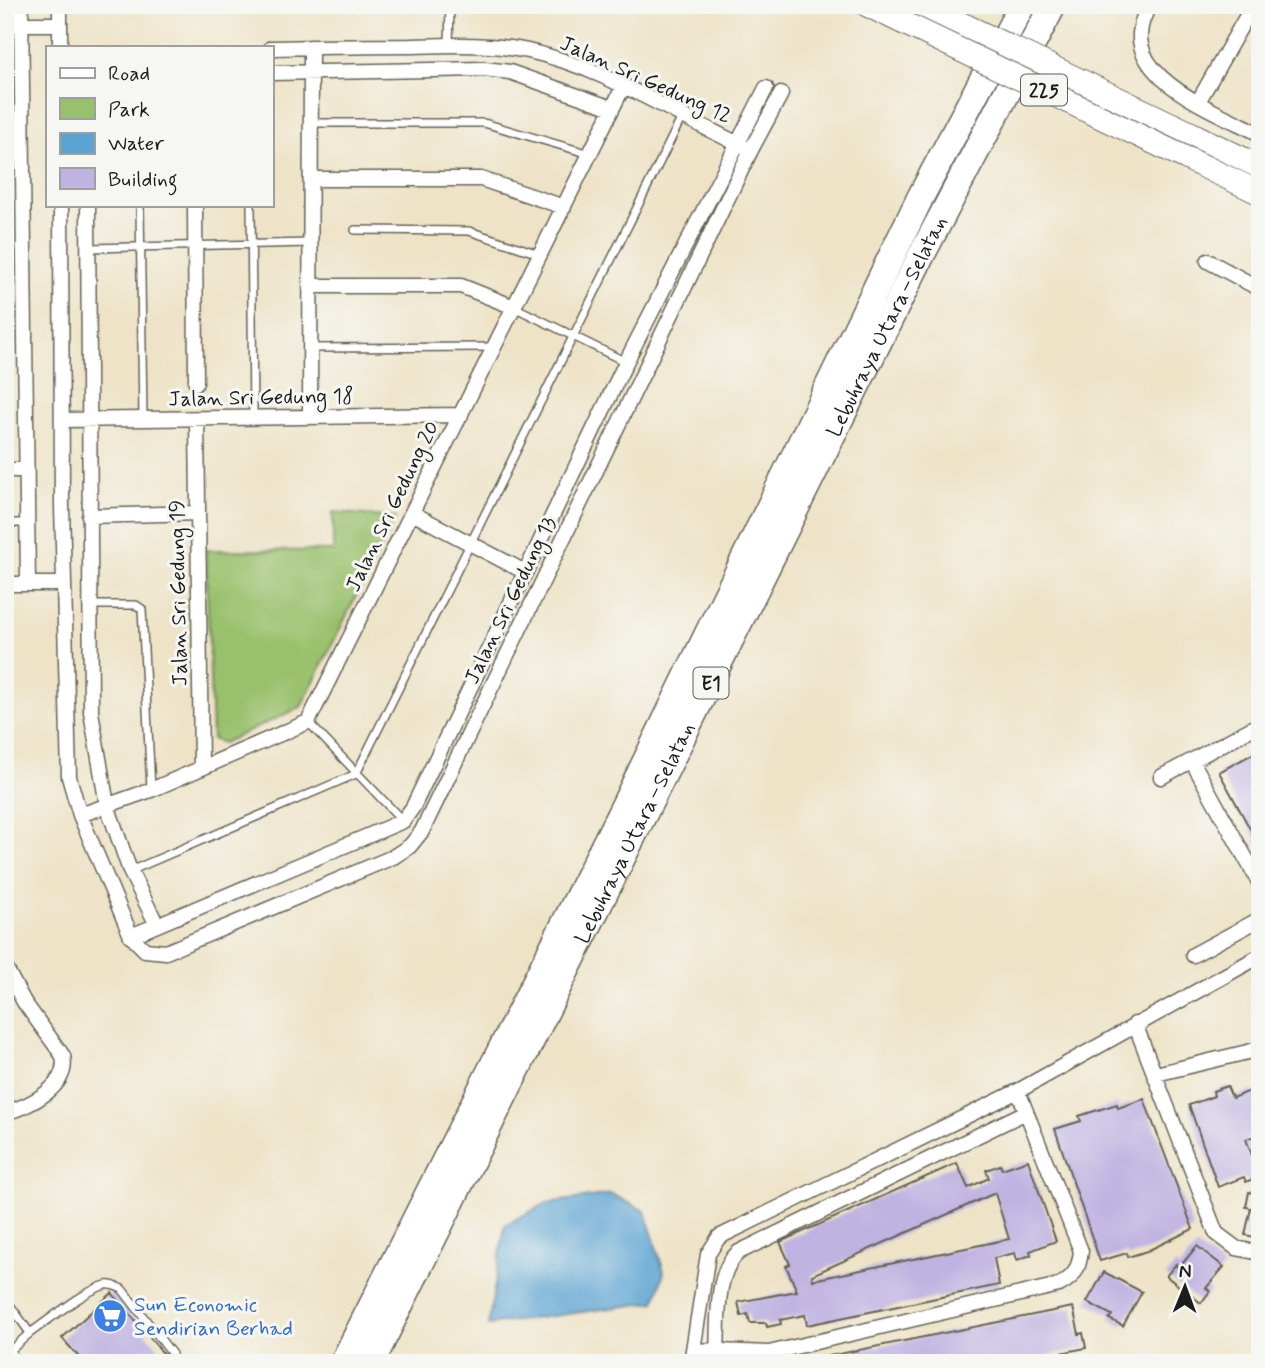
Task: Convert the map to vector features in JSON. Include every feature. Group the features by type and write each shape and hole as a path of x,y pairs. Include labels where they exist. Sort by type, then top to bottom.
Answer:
{"highway":[{"name":"225","path":"867,5 1260,193"},
{"name":"225","path":"922,5 1260,167"},
{"name":"Lebuhraya Utara–Selatan","path":"342,1363 625,804 921,196 1022,5"},
{"name":"Lebuhraya Utara–Selatan","path":"371,1363 922,254 1052,5"}],"main road":[{"path":"5,1355 12,1363"}],"street":[{"path":"20,5 28,584"},
{"path":"60,5 60,46"},
{"path":"1150,5 1144,16 1140,37 1142,53 1152,69 1166,83 1260,134"},
{"path":"1198,102 1253,5"},
{"path":"5,24 60,24"},
{"name":"Jalan Sri Gedung 12","path":"273,48 449,45 527,51 557,59 623,87 751,150"},
{"path":"310,417 311,47"},
{"name":"Jalan Sri Gedung 12","path":"273,73 497,71 558,87 612,108"},
{"name":"Jalan Sri Gedung 20","path":"308,722 623,87"},
{"name":"Jalan Sri Gedung 13","path":"403,821 414,807 626,362 766,88"},
{"name":"Jalan Sri Gedung 13","path":"131,936 145,950 166,952 393,857 410,846 428,818 751,150 781,94"},
{"path":"311,178 481,179 564,207"},
{"path":"61,206 64,584 69,777 80,815 131,936 403,821"},
{"path":"88,206 91,712 107,805 130,871 158,925"},
{"path":"195,206 196,383"},
{"path":"1208,261 1260,289"},
{"path":"310,286 461,286 514,307"},
{"name":"Jalan Sri Gedung 18","path":"62,421 461,415"},
{"name":"Jalan Sri Gedung 19","path":"197,419 201,767"},
{"path":"5,470 26,470"},
{"path":"89,516 198,513"},
{"path":"412,513 525,572"},
{"path":"5,584 64,584"},
{"path":"80,815 151,790 308,722"},
{"path":"1161,777 1260,724"},
{"path":"1192,761 1260,884"},
{"path":"1193,955 1260,919"},
{"path":"1018,1091 1080,1251 1076,1273 1069,1280 1059,1285 769,1353 716,1352 692,1356 708,1254 719,1237 1018,1091 1260,956"},
{"path":"5,967 24,1002 63,1056 64,1065 59,1080 47,1092 29,1105 5,1113"},
{"path":"1135,1024 1216,1234 1236,1248 1260,1252"},
{"path":"1156,1074 1260,1049"},
{"path":"716,1352 724,1273 730,1259 1026,1112"}],"lane":[{"path":"449,45 450,5"},
{"path":"130,871 356,774 682,117"},
{"path":"311,123 484,123 590,154"},
{"path":"140,206 143,419"},
{"path":"251,206 253,418"},
{"path":"355,230 469,231 540,254"},
{"path":"88,248 310,243"},
{"path":"514,307 626,362"},
{"path":"310,348 494,347"},
{"path":"5,523 27,523"},
{"path":"90,605 136,605 142,609 151,790"},
{"path":"308,722 403,821"},
{"path":"5,1355 30,1333 105,1285 122,1289 172,1354"},
{"path":"5,1298 30,1333"}],"green space":[{"path":"333,512 395,518 301,707 223,743 212,739 206,550 333,551"}],"water":[{"path":"611,1194 645,1211 664,1272 655,1302 488,1325 505,1225 547,1203"}],"building":[{"path":"1260,750 1260,847 1219,772"},
{"path":"1227,1086 1232,1098 1253,1090 1255,1094 1260,1092 1260,1134 1246,1139 1260,1176 1246,1182 1244,1177 1218,1187 1189,1105 1214,1096 1213,1091"},
{"path":"1144,1099 1193,1229 1147,1251 1128,1257 1127,1253 1100,1261 1055,1129 1081,1121 1079,1116 1117,1104 1118,1108"},
{"path":"1028,1160 1056,1241 1030,1251 1031,1255 1017,1260 1015,1253 994,1258 999,1285 807,1325 805,1315 780,1320 781,1324 767,1327 766,1323 750,1323 748,1314 741,1316 738,1302 797,1291 786,1266 790,1264 780,1242 957,1163 968,1188 989,1178 986,1170 1000,1165 1002,1169","holes":["995,1193 1009,1239 813,1280 812,1275"]},
{"path":"1255,1190 1260,1191 1260,1238 1245,1235 1251,1208 1246,1207 1249,1192 1254,1193"},
{"path":"1197,1246 1224,1267 1206,1288 1210,1291 1201,1303 1166,1276 1176,1264 1178,1269"},
{"path":"1104,1272 1142,1292 1123,1326 1109,1319 1112,1315 1087,1302"},
{"name":"Sun Economic Sendirian Berhad","path":"112,1293 167,1358 175,1363 84,1363 62,1338"},
{"path":"1073,1307 1079,1334 1083,1333 1086,1348 1009,1363 825,1363 824,1357"}],"place":[{"name":"Sun Economic Sendirian Berhad","path":"110,1316"}]}
